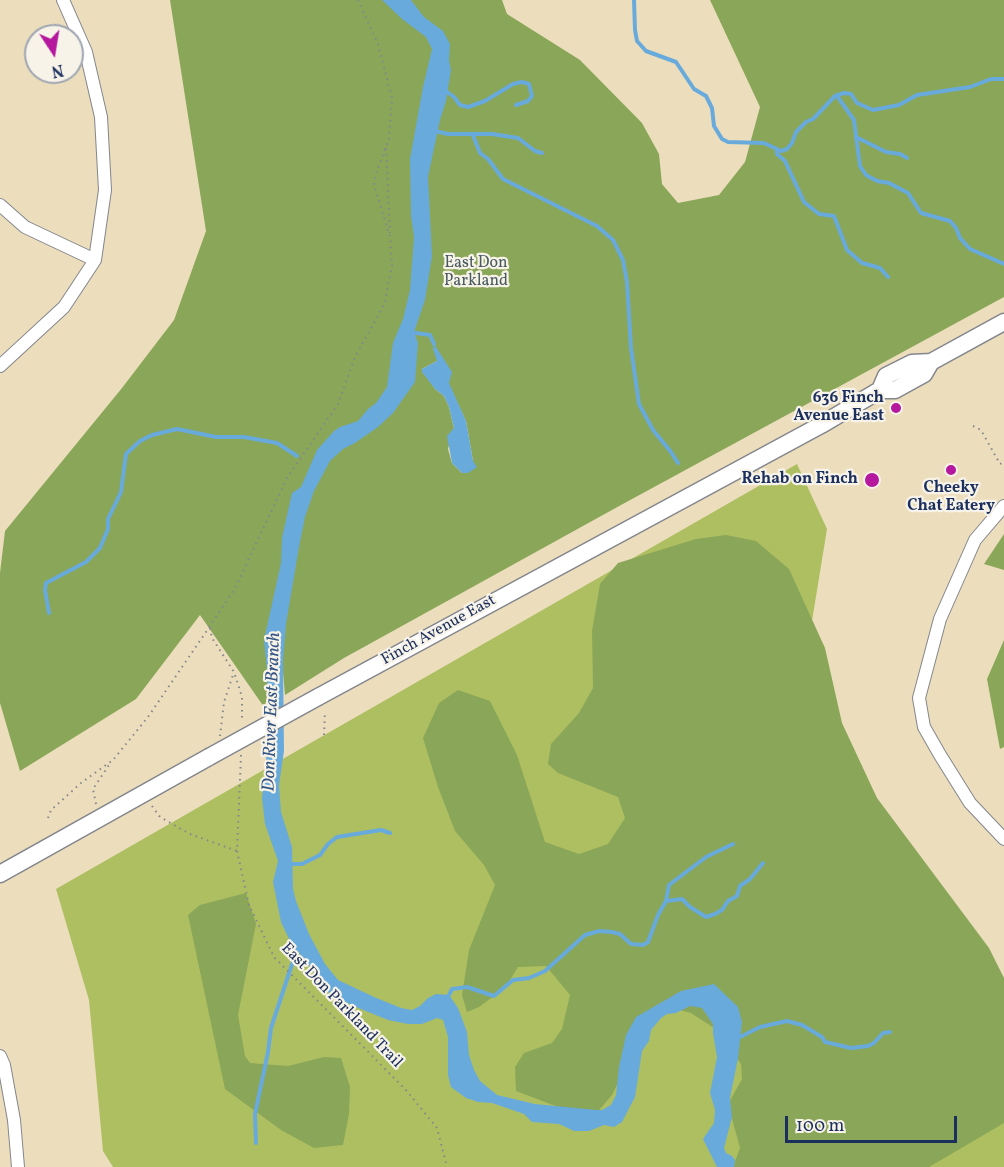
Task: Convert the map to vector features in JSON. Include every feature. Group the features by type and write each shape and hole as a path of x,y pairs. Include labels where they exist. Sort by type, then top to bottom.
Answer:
{"main road":[{"name":"Finch Avenue East","path":"0,874 209,757 322,704 824,423 880,390 886,376 912,363 931,362 1004,322"}],"street":[{"path":"0,366 64,307 95,260 105,190 101,117 86,52 63,0"},
{"path":"0,205 25,226 95,260"},
{"path":"1004,506 975,540 940,619 919,698 924,727 940,755 970,803 1004,839"},
{"path":"0,1056 4,1065 14,1120 18,1167"}],"path":[{"path":"358,0 378,44 391,90 392,112 386,146 375,176 375,185 390,237"},
{"path":"99,818 93,789 148,717 234,588 287,478 338,404 355,357 384,305 392,266 386,146"},
{"path":"973,426 981,430 1000,464 1004,462"},
{"path":"210,626 212,638 234,672 242,697"},
{"path":"219,737 224,702 234,672"},
{"path":"322,704 324,735"},
{"path":"48,818 51,810 81,783 113,760"},
{"name":"East Don Parkland Trail","path":"241,763 237,851 249,905 274,957 406,1090 437,1128 447,1167"},
{"path":"144,794 160,817 190,834 237,851"}],"green space":[{"name":"East Don Parkland","path":"170,0 502,0 507,14 580,60 642,123 659,154 662,184 678,203 719,195 745,162 760,107 710,0 1004,0 1004,297 344,658 285,695 282,661 264,707 200,615 136,699 20,771 0,703 0,573 5,531 122,388 174,320 206,231","holes":["437,361 466,421 473,461 462,473 452,463 448,449 454,428 449,407 444,396 435,389 422,369"]},
{"path":"797,464 827,529 805,664 864,815 1004,1002 1004,1167 113,1167 103,1151 89,1000 56,889"},
{"path":"1004,534 1004,570 984,564"},
{"path":"726,535 756,541 789,569 825,648 842,723 877,798 989,948 1004,978 1004,1123 929,1167 733,1167 740,1148 728,1104 742,1079 741,1064 717,1030 691,1013 676,1009 650,1019 612,1095 594,1116 574,1113 516,1091 515,1067 524,1053 552,1043 562,1029 570,995 546,966 518,967 505,988 479,1007 467,1012 462,995 469,950 495,885 484,865 455,831 438,787 423,738 439,703 458,690 490,701 517,755 545,842 579,854 608,844 625,818 618,797 558,773 548,764 551,744 579,713 593,688 592,631 600,584 618,563 696,539"},
{"path":"1004,640 1004,747 1000,749 987,679"},
{"path":"246,893 256,924 238,1015 245,1056 250,1063 288,1066 324,1057 341,1058 350,1087 349,1114 343,1145 314,1148 281,1130 225,1089 188,915 200,905"}],"water":[{"name":"Don River East Branch","path":"382,0 411,0 424,17 443,31 450,44 451,70 428,177 432,256 425,300 414,332 418,343 415,382 393,413 378,427 343,449 330,461 314,491 305,517 299,547 286,624 283,660 284,751 279,785 281,812 292,847 293,889 296,901 309,934 325,964 338,980 401,1008 412,1010 436,994 449,995 458,1008 467,1032 469,1055 480,1081 497,1095 535,1104 596,1110 602,1110 611,1105 616,1095 626,1035 636,1017 681,991 714,984 738,1007 742,1022 730,1098 732,1117 724,1148 726,1153 735,1160 734,1167 717,1167 703,1139 714,1123 715,1110 710,1093 717,1057 713,1024 702,1008 690,1006 676,1013 667,1014 651,1030 649,1041 642,1051 635,1097 622,1122 614,1127 604,1125 589,1131 574,1131 559,1124 532,1122 524,1114 492,1103 466,1098 451,1087 448,1075 448,1037 443,1020 437,1018 422,1024 408,1024 388,1020 329,993 290,941 281,922 273,882 278,861 265,824 262,798 267,751 267,670 264,640 281,563 282,538 292,493 301,487 317,450 334,431 358,421 376,403 387,387 393,343 403,319 410,290 414,237 411,216 410,159 432,49 426,37"},
{"path":"434,344 452,372 449,383 466,421 473,461 477,467 468,473 462,473 452,463 447,436 454,428 449,407 444,396 435,389 422,372 422,369 437,361 433,349"}],"waterway":[{"path":"634,0 637,41 646,51 676,62 694,89 706,96 712,108 714,126 722,139 728,142 764,143 781,151 787,149 796,132 806,122 813,119 835,96 844,93 851,94 857,103 873,110 899,105 917,95 970,87 991,79 1004,79"},
{"path":"443,89 460,105 468,107 485,101 513,84 522,82 529,84 532,96 528,101 516,105"},
{"path":"837,96 854,120 860,166 866,175 908,193 921,213 950,221 970,249 1004,264"},
{"path":"435,131 448,134 492,134 518,138 535,151 542,153"},
{"path":"473,135 480,153 488,159 503,179 597,226 613,240 623,260 627,282 631,348 639,404 653,430 678,463"},
{"path":"856,137 886,152 900,154 907,158"},
{"path":"777,150 777,154 785,161 804,202 819,214 834,216 847,250 862,263 880,268 888,277"},
{"path":"409,332 430,335 434,344"},
{"path":"49,613 46,583 86,562 100,548 108,529 108,519 121,492 126,454 140,441 152,435 177,429 216,437 244,437 277,443 297,456"},
{"path":"288,864 302,864 320,855 337,837 381,830 390,833"},
{"path":"447,999 452,989 467,987 494,996 513,980 529,978 545,971 585,935 599,931 620,934 631,944 643,945 648,942 666,901 669,885 706,857 733,844"},
{"path":"666,901 682,899 706,917 715,914 722,910 728,901 737,896 740,886 750,879 763,863"},
{"path":"256,1143 255,1114 271,1028 298,946"},
{"path":"736,1035 740,1037 760,1027 787,1021 802,1025 822,1037 825,1042 851,1048 868,1046 883,1033 890,1032"}],"place":[{"name":"636 Finch Avenue East","path":"896,408"},
{"name":"Cheeky Chat Eatery","path":"951,470"},
{"name":"Rehab on Finch","path":"872,480"}]}
